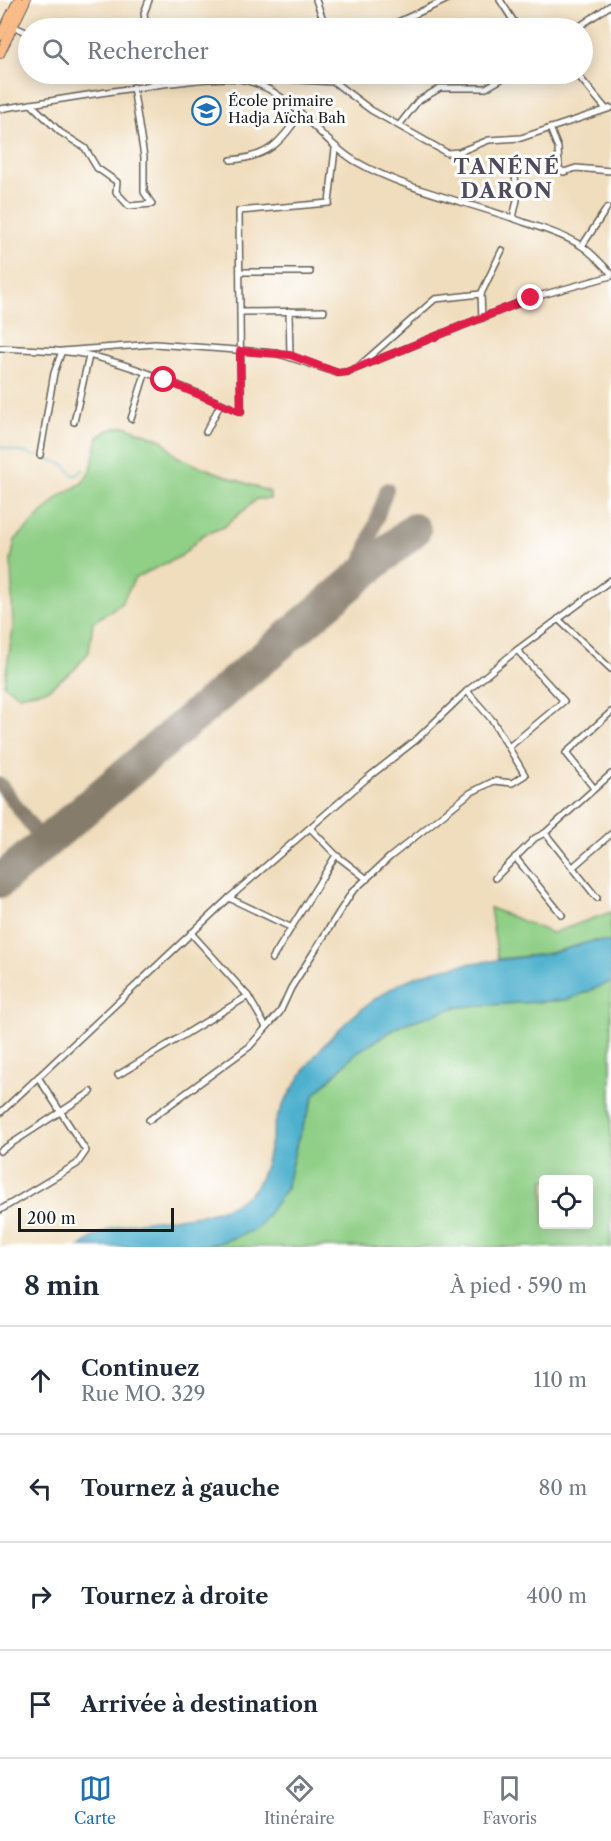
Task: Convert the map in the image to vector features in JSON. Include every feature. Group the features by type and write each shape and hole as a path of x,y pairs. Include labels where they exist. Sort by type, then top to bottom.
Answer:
{"highway":[{"path":"0,36 18,0"},
{"path":"0,54 26,0"}],"street":[{"path":"145,18 144,13 149,0"},
{"path":"316,0 322,18"},
{"path":"407,18 446,0"},
{"path":"500,0 512,18"},
{"path":"592,18 611,5"},
{"path":"13,26 18,28"},
{"path":"0,110 163,84"},
{"path":"0,348 62,351 155,344 290,355 338,373 355,370 531,298 611,274 582,246 513,218 393,180 335,149 301,113 280,95 260,84"},
{"path":"337,84 371,110 400,124 433,147 447,153 459,152 489,140 521,138 608,109 586,84"},
{"path":"400,124 418,101 441,88 486,88 493,84"},
{"path":"31,104 60,132 85,148 97,168 117,182 116,192 129,206 152,204 144,192 144,157 133,87"},
{"path":"231,160 252,158 265,153 284,137 301,113"},
{"path":"550,128 558,148 559,169 564,172 576,168 596,167 611,171"},
{"path":"62,351 89,356 145,374 241,412 239,210 329,203 335,149"},
{"path":"513,218 518,200 514,162"},
{"path":"582,246 607,208"},
{"path":"482,318 481,294 502,250"},
{"path":"240,272 310,272"},
{"path":"355,370 435,298 481,294"},
{"path":"240,312 324,311"},
{"path":"288,312 290,355"},
{"path":"40,455 54,373 62,351"},
{"path":"74,422 89,356"},
{"path":"131,419 145,374"},
{"path":"206,432 221,403"},
{"path":"0,1113 229,898 416,740 467,691 517,650 611,580"},
{"path":"558,619 611,669"},
{"path":"509,747 564,701 517,650"},
{"path":"149,1120 249,1047 280,1012 291,988 352,892 444,811 470,793 494,781 512,783 525,775 493,721 467,691"},
{"path":"594,789 566,753 611,712"},
{"path":"495,878 535,838 545,833 611,774"},
{"path":"310,828 336,855 367,879"},
{"path":"545,833 597,898"},
{"path":"573,867 611,834"},
{"path":"272,958 336,855"},
{"path":"515,857 562,915"},
{"path":"229,898 290,927"},
{"path":"190,933 248,996 266,1027"},
{"path":"118,1075 248,996"},
{"path":"0,1210 77,1164 86,1151 38,1077"},
{"path":"0,1151 59,1110 91,1092"}],"green space":[{"path":"125,426 162,440 176,456 270,492 270,499 257,499 224,527 203,535 181,556 135,578 121,604 93,622 89,652 75,669 47,690 18,695 4,685 13,629 11,560 15,540 60,496 82,483 91,470 98,437 109,430"},
{"path":"490,908 552,933 611,912 611,942 593,941 546,954 498,959"},
{"path":"611,982 611,1247 179,1247 220,1243 286,1189 297,1142 315,1094 357,1052 403,1024 457,1007 567,1000"}],"water":[{"path":"593,941 611,942 611,982 567,1000 457,1007 403,1024 357,1052 315,1094 297,1142 286,1189 257,1229 220,1243 179,1247 79,1247 99,1234 121,1226 209,1213 230,1206 249,1194 264,1168 279,1113 308,1066 335,1033 369,1003 387,991 405,981 438,970 551,953"}],"waterway":[{"path":"0,447 37,456"},
{"path":"42,457 65,465 73,475 77,475 84,469"}],"taxiway":[{"path":"348,586 360,567 387,489"},
{"path":"0,784 44,843"}],"runway":[{"path":"0,881 414,530"}],"place":[{"name":"École primaire Hadja Aïcha Bah","path":"207,110"}],"district":[{"name":"TANÉNÉ DARON","path":"507,179"}],"route":[{"path":"164,380 241,412 240,351 276,352 338,373 347,372 531,298"}]}
